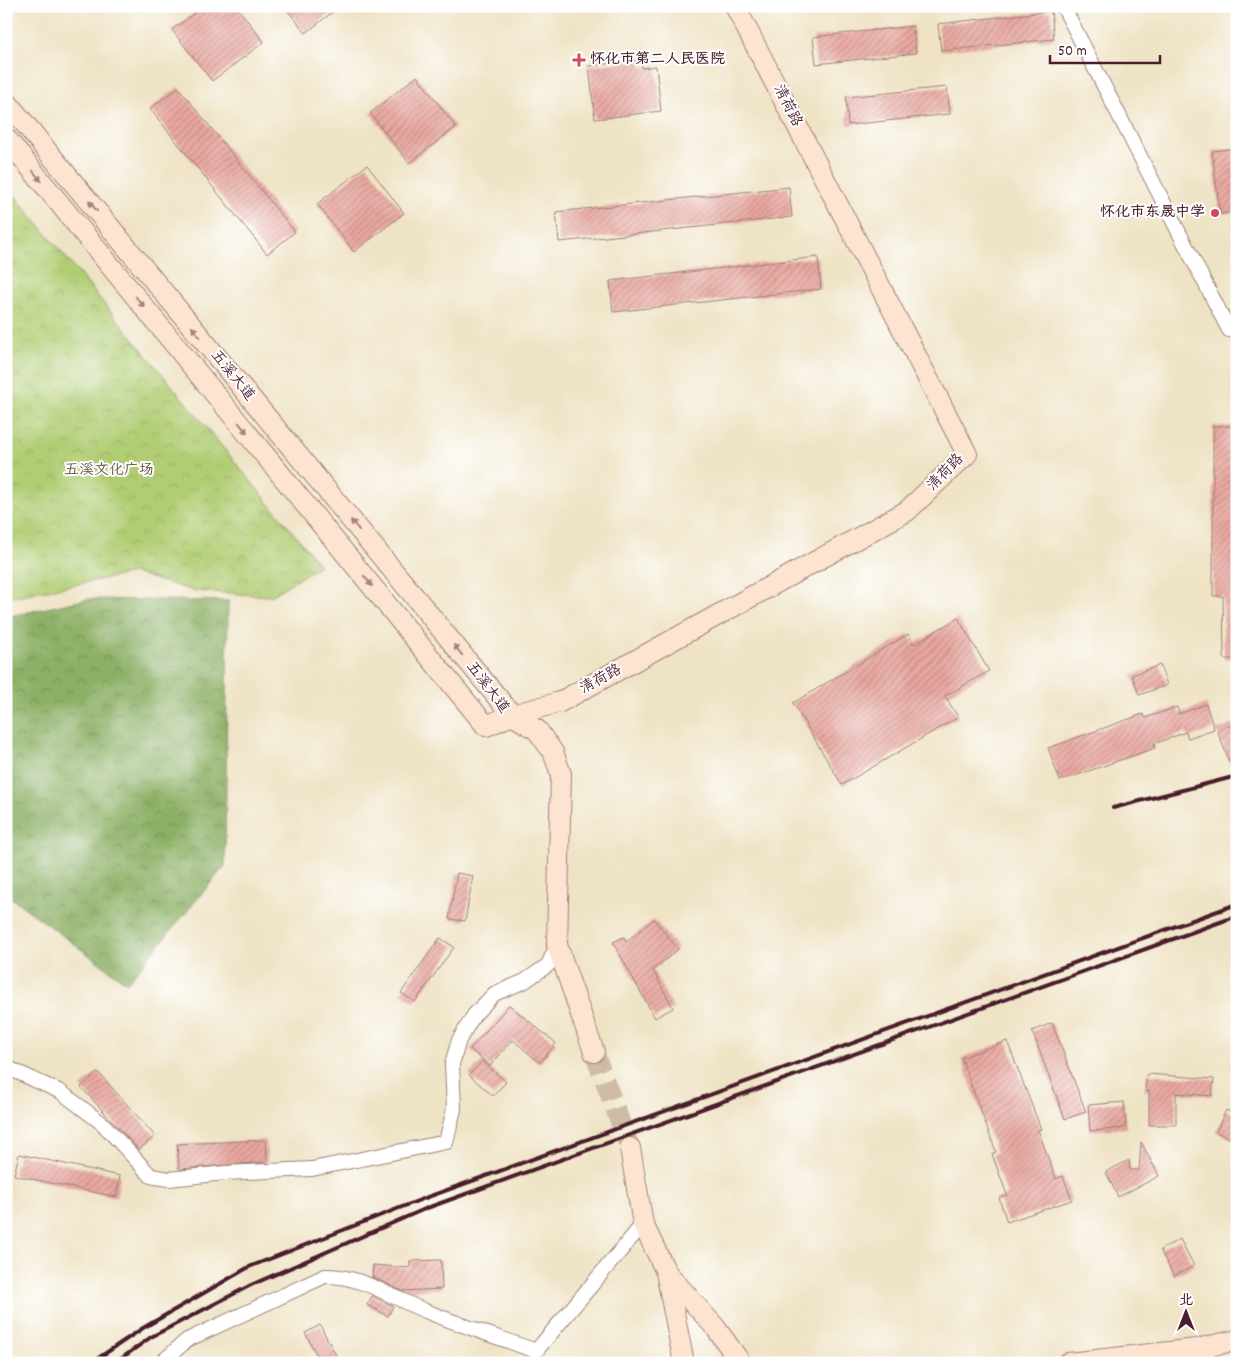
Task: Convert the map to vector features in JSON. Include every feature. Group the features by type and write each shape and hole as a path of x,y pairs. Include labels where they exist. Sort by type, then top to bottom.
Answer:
{"street":[{"name":"清荷路","path":"512,715 560,702 907,510 968,454 735,6"},
{"path":"1063,6 1229,330"},
{"name":"五溪大道","path":"6,101 512,715 486,726 6,138"},
{"path":"512,715 537,730 553,752 561,774 557,945 594,1052"},
{"path":"6,1067 61,1092 102,1124 151,1176 169,1180 225,1173 312,1169 446,1142 454,1109 452,1064 459,1040 474,1015 494,994 526,981 548,965 557,945"},
{"path":"630,1148 643,1224 666,1272 684,1363"},
{"path":"161,1363 187,1340 325,1276 339,1275 356,1280 428,1312 536,1351 643,1224"},
{"path":"666,1272 716,1327 741,1363"},
{"path":"1068,1363 1197,1348 1237,1340"}],"green space":[{"name":"五溪文化广场","path":"6,185 320,565 271,596 194,591 134,573 6,598"},
{"path":"88,599 228,601 225,866 127,983 6,894 6,617"}],"building":[{"path":"203,6 236,6 264,42 212,81 172,30"},
{"path":"284,6 340,6 306,33"},
{"path":"1051,11 1054,39 941,51 938,24"},
{"path":"913,26 916,53 816,64 813,37"},
{"path":"641,60 642,68 656,66 661,111 595,119 589,66"},
{"path":"417,76 456,127 409,163 370,113"},
{"path":"178,87 295,232 267,254 150,109"},
{"path":"947,87 950,114 848,125 846,97"},
{"path":"1237,148 1237,212 1220,214 1212,151"},
{"path":"367,165 404,213 354,252 317,204"},
{"path":"789,187 792,217 559,242 556,212"},
{"path":"818,257 821,289 613,312 610,281"},
{"path":"1213,426 1237,426 1237,659 1224,659 1223,596 1213,596"},
{"path":"958,618 989,671 945,696 958,717 842,785 793,703 908,634 914,644"},
{"path":"1160,665 1167,685 1139,695 1132,675"},
{"path":"1206,704 1214,729 1188,738 1186,732 1154,744 1155,748 1060,781 1048,748 1143,714 1145,718 1177,707 1179,714"},
{"path":"1237,723 1237,779 1236,779 1217,730"},
{"path":"457,873 473,876 465,921 449,919"},
{"path":"654,919 678,949 653,970 673,1008 655,1018 613,942 624,937 626,942"},
{"path":"440,938 454,947 415,1002 401,993"},
{"path":"509,1005 556,1043 540,1063 513,1040 490,1066 470,1049"},
{"path":"1052,1023 1086,1112 1065,1119 1032,1031"},
{"path":"1007,1041 1041,1129 1038,1130 1056,1179 1063,1176 1072,1200 1007,1222 999,1198 1007,1195 992,1154 996,1152 961,1058"},
{"path":"482,1061 506,1082 493,1096 469,1075"},
{"path":"98,1072 155,1136 139,1150 81,1087"},
{"path":"1147,1074 1214,1079 1212,1096 1176,1093 1176,1125 1149,1125 1149,1091 1145,1091"},
{"path":"1124,1102 1126,1128 1090,1131 1088,1105"},
{"path":"1226,1110 1237,1115 1237,1141 1216,1132"},
{"path":"266,1140 267,1162 179,1169 177,1144"},
{"path":"1141,1142 1159,1176 1118,1197 1106,1172 1129,1160 1130,1170 1139,1170"},
{"path":"19,1154 120,1176 116,1197 14,1175"},
{"path":"1180,1239 1194,1266 1174,1276 1160,1250"},
{"path":"441,1260 442,1289 402,1291 372,1277 373,1265 410,1268 410,1261"},
{"path":"372,1296 393,1306 388,1316 367,1305"},
{"path":"320,1325 338,1359 331,1363 321,1363 305,1333"}],"tunnel":[{"path":"594,1052 630,1148"}],"railway":[{"path":"1113,808 1237,776"},
{"path":"91,1363 143,1328 249,1267 425,1198 1237,904"},
{"path":"115,1363 151,1337 251,1285 427,1208 1237,916"}],"place":[{"name":"怀化市第二人民医院","path":"579,60"},
{"name":"怀化市东晟中学","path":"1215,213"}]}
